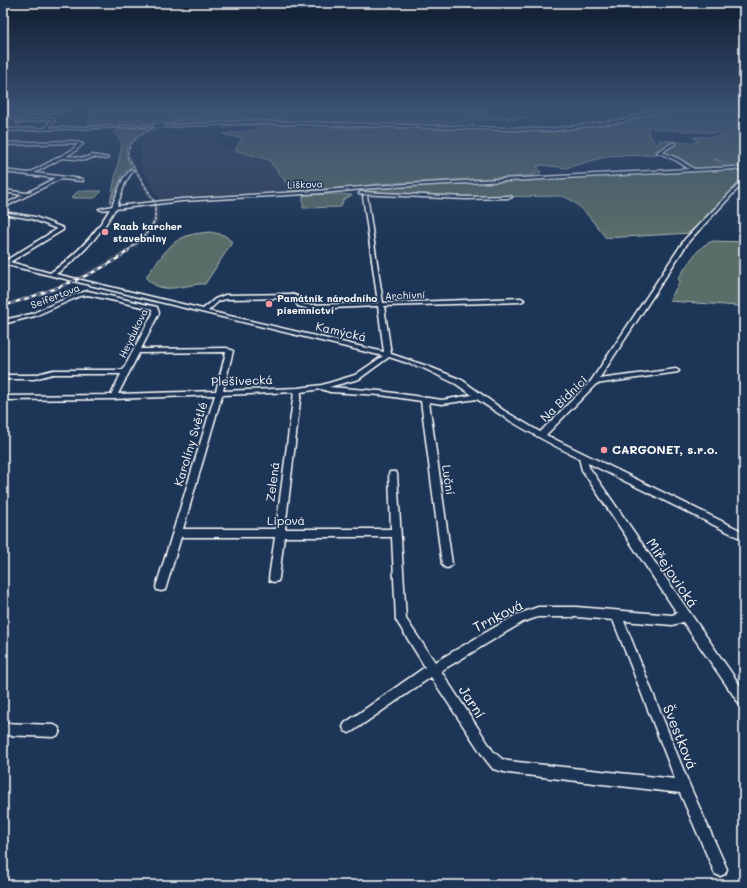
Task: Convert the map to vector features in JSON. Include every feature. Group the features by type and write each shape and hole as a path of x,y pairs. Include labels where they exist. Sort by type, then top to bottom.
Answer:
{"street":[{"path":"30,174 72,151"},
{"path":"660,151 678,160 693,170"},
{"path":"62,157 86,159 92,156 107,158"},
{"path":"16,172 21,168"},
{"path":"317,192 373,187 693,170 734,168 744,170"},
{"path":"51,275 62,268 80,252 114,206 125,178 130,170"},
{"path":"3,171 82,180"},
{"path":"3,207 60,177"},
{"path":"594,382 687,240 744,180"},
{"path":"3,191 28,194"},
{"name":"Liškova","path":"102,209 114,206 182,200 317,192 465,198 510,197"},
{"path":"322,387 357,377 388,355 365,196"},
{"path":"3,214 33,218 61,229 15,258 4,262"},
{"name":"Kamýcká","path":"4,262 51,275 388,355 425,367 459,382 500,412 541,436 744,536"},
{"path":"104,296 113,290"},
{"name":"Seifertova","path":"3,322 34,314 78,295 92,293 104,296"},
{"name":"Heydukova","path":"104,296 152,306 156,309 156,313 113,397"},
{"name":"Archivní","path":"204,311 217,300 225,297 292,296 295,297 300,305 308,307 521,300"},
{"name":"Karolíny Světlé","path":"136,351 230,351 219,393 161,587"},
{"name":"Na Bídnici","path":"541,436 594,382 676,371"},
{"name":"Heydukova","path":"3,377 34,377 53,372 126,372"},
{"name":"Plešivecká","path":"3,398 113,397 298,390 322,387 330,390 380,393 442,402 479,396"},
{"name":"Zelená","path":"274,578 298,390"},
{"name":"Luční","path":"425,400 448,564"},
{"name":"Miřejovická","path":"583,458 585,468 744,701"},
{"name":"Jarní","path":"393,474 401,620 490,755 498,764 508,767 684,787"},
{"name":"Lipová","path":"177,534 280,532 396,533"},
{"name":"Trnková","path":"349,727 433,670 520,618 538,612 576,612 672,620 685,616"},
{"name":"Švestková","path":"616,615 684,787 720,870"},
{"path":"3,729 54,731"}],"shaded area":[{"path":"120,151 126,151 127,159 131,167 123,173 110,203"},
{"path":"126,151 130,151 133,160 159,207 159,221 151,233 137,247 107,266 55,290 3,308 3,304 51,288 101,264 131,246 148,228 153,216 153,207 125,156"},
{"path":"141,151 242,151 269,160 288,185 289,191 172,198 160,201 139,165"},
{"path":"240,151 657,151 657,154 653,155 608,156 566,168 541,165 537,166 541,172 530,176 375,184 360,187 289,191 288,185 269,160"},
{"path":"658,151 744,151 744,178 691,233 606,238 581,208 569,199 562,196 466,197 369,192 366,189 736,169 724,162 714,159 728,167 696,169 677,158"},
{"path":"78,191 102,191 95,198 71,198"},
{"path":"303,195 352,195 343,200 341,207 303,208"},
{"path":"211,232 225,236 230,241 233,241 205,284 168,288 160,287 147,279 147,275 173,244 188,236 198,233"},
{"path":"709,242 744,242 744,308 739,306 669,301 680,281 678,278 694,256"}],"railway":[{"path":"126,252 143,238 155,221 155,203 128,157 129,151"},
{"path":"3,306 51,290 85,276 115,260 128,251"}],"place":[{"name":"Raab karcher stavebniny","path":"105,232"},
{"name":"Památník národního písemnictví","path":"269,304"},
{"name":"CARGONET, s.r.o.","path":"604,450"}]}
